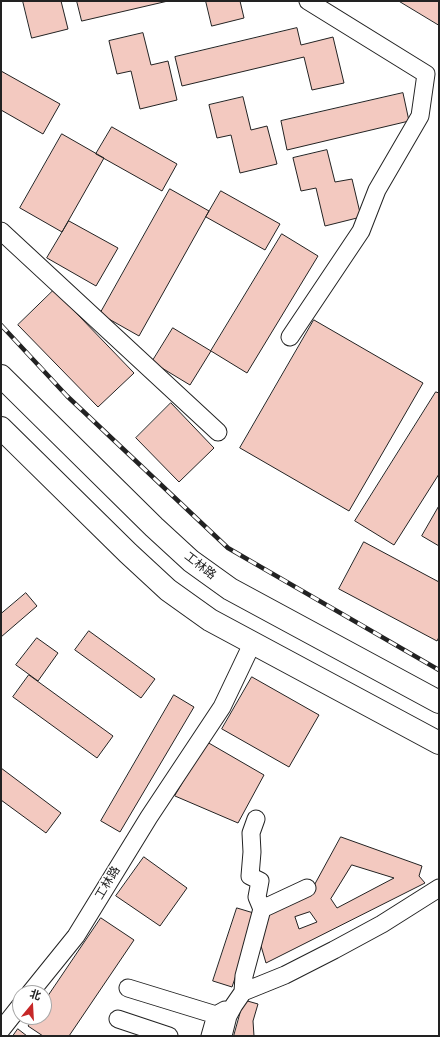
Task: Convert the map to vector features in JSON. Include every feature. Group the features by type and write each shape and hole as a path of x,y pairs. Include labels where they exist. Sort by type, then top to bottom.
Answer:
{"highway":[{"name":"工林路","path":"1,376 154,527 191,561 230,589 439,702"},
{"path":"1,428 128,553 168,590 210,620 252,644 439,743"}],"street":[{"path":"290,337 361,231 377,190 420,116 432,72 308,1"},
{"path":"1,231 218,432"},
{"name":"工林路","path":"36,985 76,936 149,817 222,707 252,644"},
{"path":"223,1036 228,1016 238,998 262,909 257,897 260,881 250,876 252,852 251,833 256,819"},
{"path":"262,909 308,888"},
{"path":"210,1036 216,1015 238,998 382,924 439,888"},
{"path":"128,988 216,1015"},
{"path":"1,1030 12,1016"},
{"path":"118,1019 169,1036"}],"building":[{"path":"23,1 61,1 68,29 32,38"},
{"path":"77,1 168,1 82,21"},
{"path":"206,1 240,1 244,18 212,26"},
{"path":"399,1 439,1 439,25"},
{"path":"297,28 301,45 333,37 344,83 312,90 304,57 182,86 175,57"},
{"path":"143,33 151,65 168,61 177,100 140,109 131,71 117,74 109,41"},
{"path":"1,71 60,104 43,134 1,110"},
{"path":"403,93 409,121 287,150 281,121"},
{"path":"243,97 251,130 267,126 277,164 240,173 231,135 217,138 209,105"},
{"path":"112,127 177,164 162,191 96,154"},
{"path":"62,134 104,158 62,232 20,208"},
{"path":"327,150 335,182 352,179 361,217 325,226 316,188 301,191 293,158"},
{"path":"170,189 209,211 139,336 100,314"},
{"path":"221,191 280,224 265,250 206,217"},
{"path":"69,221 118,248 96,286 47,258"},
{"path":"282,234 318,256 247,373 211,351"},
{"path":"54,290 134,373 98,407 18,325"},
{"path":"314,320 423,383 349,511 240,448"},
{"path":"173,328 211,351 190,385 152,362"},
{"path":"436,392 439,393 439,474 394,545 355,521"},
{"path":"171,403 214,448 179,482 136,438"},
{"path":"439,506 439,546 422,536"},
{"path":"364,542 439,582 439,637 437,641 339,589"},
{"path":"26,593 37,606 1,637 1,614"},
{"path":"89,631 155,679 141,698 75,650"},
{"path":"37,638 58,653 38,681 16,665"},
{"path":"29,675 113,736 97,758 13,697"},
{"path":"252,677 319,715 289,767 222,729"},
{"path":"174,695 194,707 120,832 101,821"},
{"path":"207,742 264,775 238,823 175,796"},
{"path":"1,768 61,813 46,833 1,800"},
{"path":"341,837 422,866 419,876 425,883 266,963 259,939 268,910 313,887","holes":["352,865 394,878 337,908 331,899","310,912 317,922 299,929 295,917"]},
{"path":"144,857 187,888 160,926 116,896"},
{"path":"237,908 257,914 232,987 213,981"},
{"path":"101,918 134,940 69,1036 43,1036 28,1026 52,1025 52,990"},
{"path":"244,1000 258,1004 253,1021 254,1036 234,1036"},
{"path":"18,1029 27,1036 13,1036"}],"railway":[{"path":"1,325 67,396 228,548 439,670"}]}
